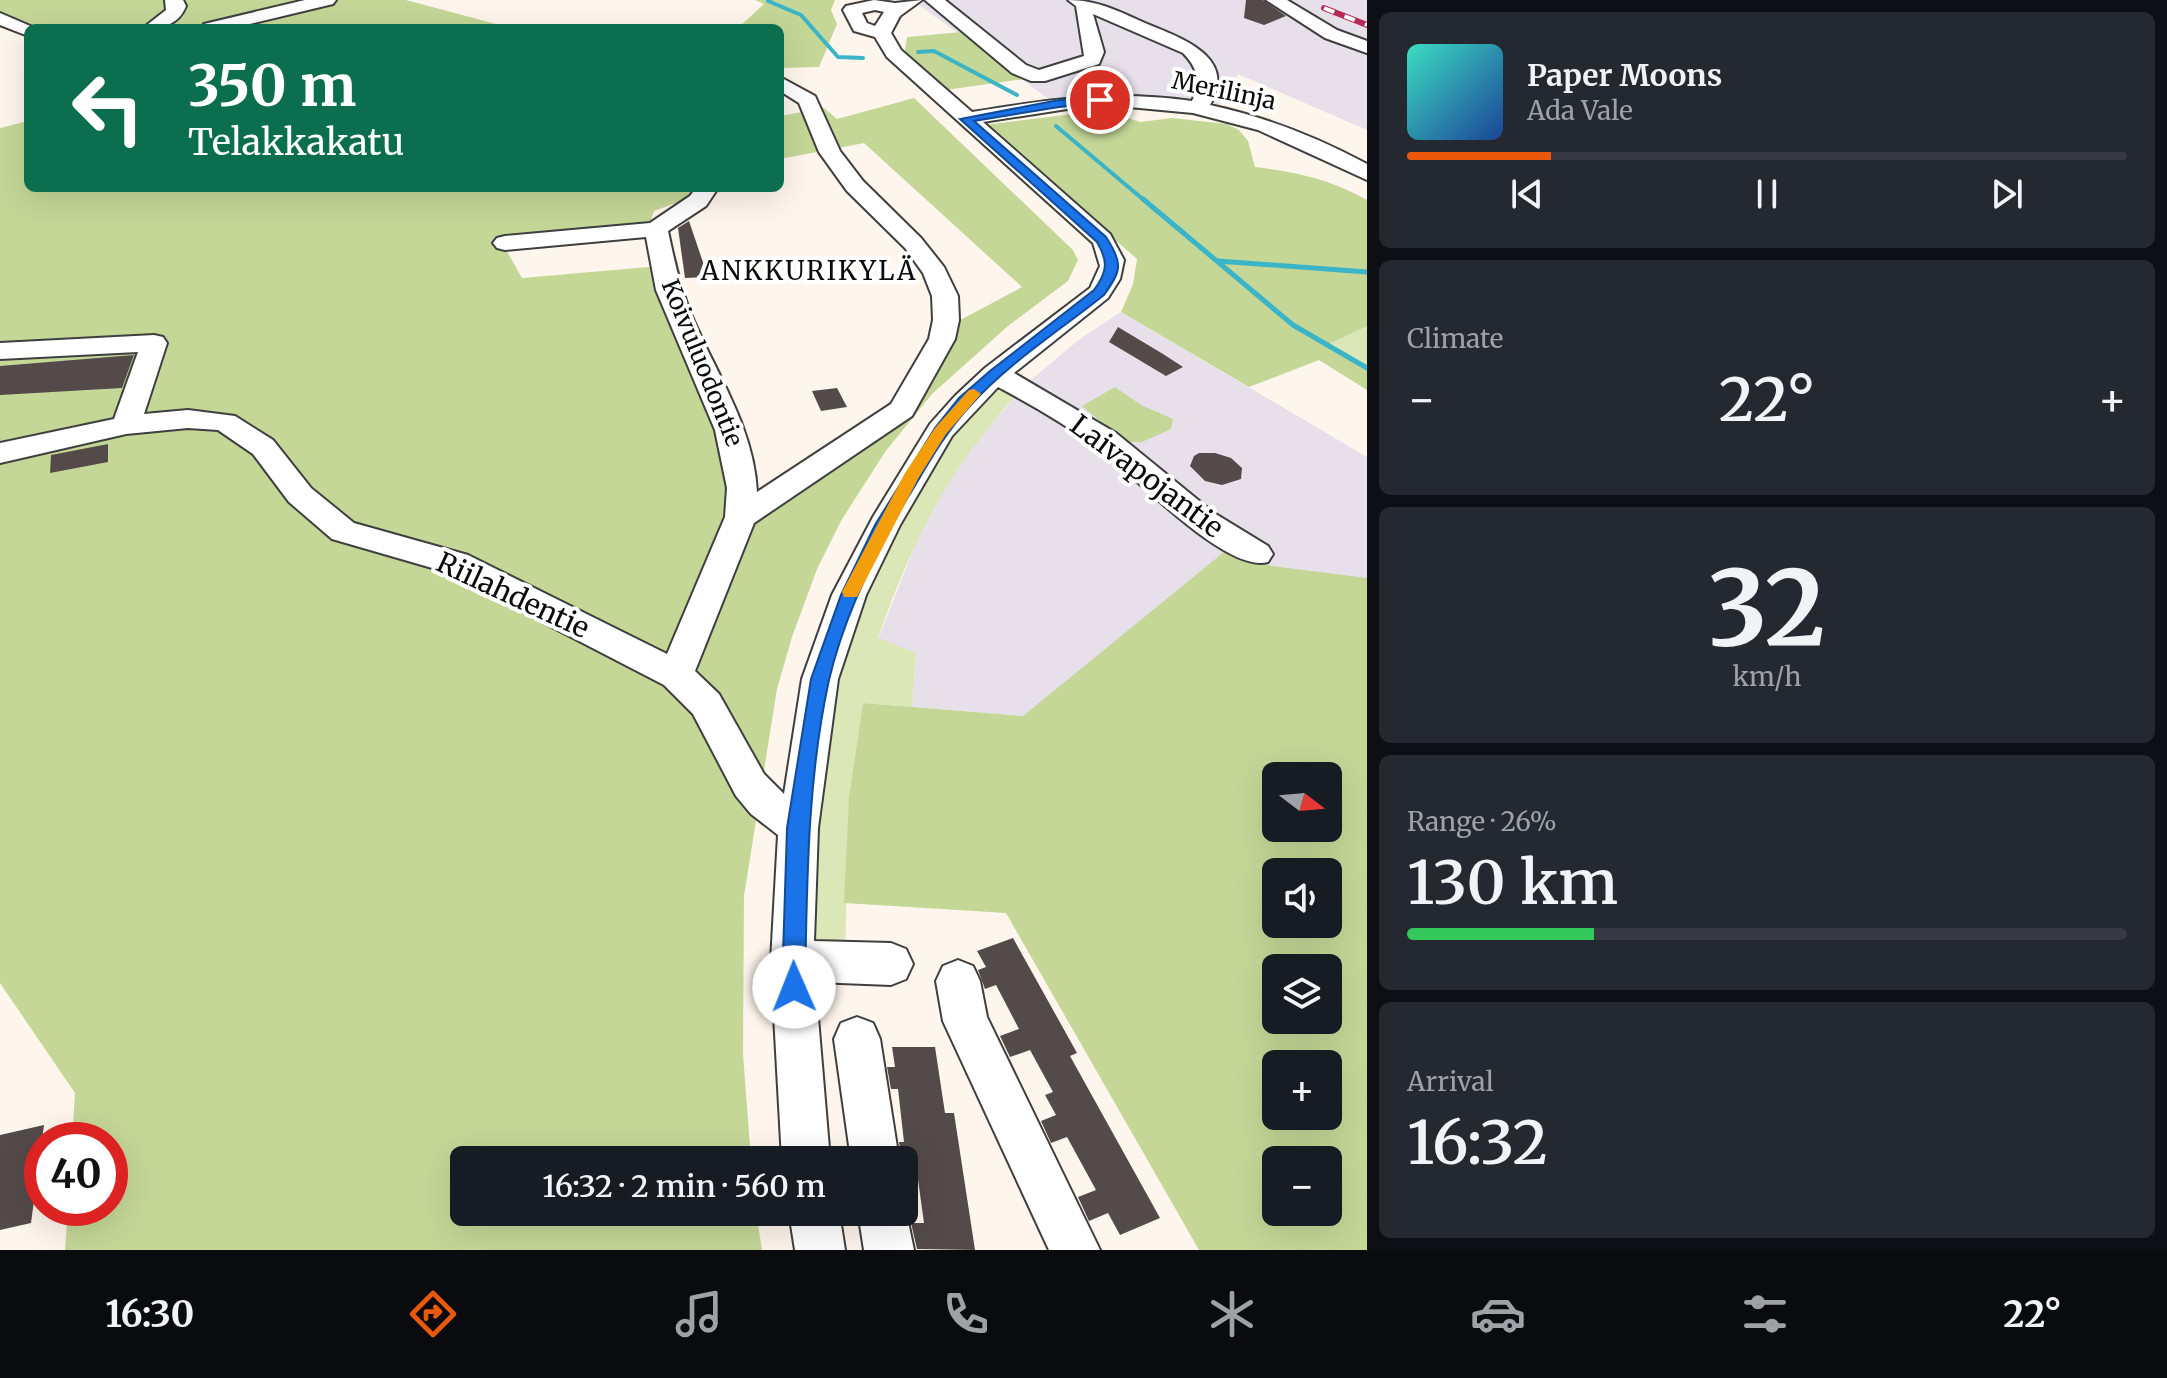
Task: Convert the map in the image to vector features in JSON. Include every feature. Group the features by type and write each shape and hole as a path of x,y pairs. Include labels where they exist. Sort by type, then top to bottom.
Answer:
{"street":[{"path":"158,24 174,13 177,6 174,0"},
{"path":"227,24 327,0"},
{"path":"805,1146 792,961 798,828 820,679 849,595 884,525 940,431 995,374 1099,293 1109,279 1113,258 1102,239 894,53 882,33 884,22 896,8 913,0"},
{"path":"934,0 1019,69 1038,77 1092,60 1095,52 1084,3 1177,41 1199,57 1210,78 1206,97 1198,108"},
{"path":"1275,0 1331,34 1367,47"},
{"path":"882,33 860,27 852,10 875,5 896,8"},
{"path":"0,18 24,29"},
{"path":"676,675 741,517 902,410 942,339 946,320 945,296 935,272 913,243 855,186 830,152 808,100 784,85"},
{"name":"Merilinja","path":"965,119 1090,101 1145,101 1198,108 1290,133 1367,173"},
{"path":"505,243 656,229 698,201 704,192"},
{"name":"Koivuluodontie","path":"656,229 669,289 739,456 744,493 741,517"},
{"path":"0,351 154,343 126,425"},
{"name":"Laivapojantie","path":"995,374 1050,404 1110,443 1218,533 1257,554"},
{"name":"Riilahdentie","path":"0,453 126,425 188,419 225,422 263,447 300,495 343,531 457,563 676,675 706,704 750,785 765,802 798,828"},
{"path":"792,961 891,964"},
{"path":"958,981 965,1021 1075,1250"},
{"path":"857,1039 873,1146"},
{"path":"816,1226 820,1250"},
{"path":"885,1226 889,1250"}],"shaded area":[{"path":"928,0 1367,0 1367,130 1238,74 1218,106 1119,97 1050,100 919,5"},
{"path":"1121,312 1367,457 1367,612 1023,716 912,707 916,653 878,639 922,528 977,441 1027,383 1081,338"}],"green space":[{"path":"0,0 406,0 496,24 24,25 0,16"},
{"path":"755,0 835,0 831,10 837,24 819,67 784,68 784,24 742,24 764,4"},
{"path":"961,32 1024,79 946,90 905,51 907,37"},
{"path":"914,98 1073,250 1078,260 1068,281 1008,326 932,394 885,452 841,521 817,569 777,689 744,896 743,1054 750,1146 450,1146 450,1226 758,1226 762,1250 65,1250 67,1226 128,1226 128,1122 73,1122 75,1093 0,983 0,128 24,122 24,192 692,192 689,198 654,211 649,226 500,239 522,278 660,266 711,408 733,508 907,408 951,325 1022,287 864,143 784,158 784,115 824,108 837,119"},
{"path":"1104,110 1140,122 1172,118 1227,124 1239,130 1248,141 1255,167 1313,178 1367,200 1367,326 1327,345 1367,367 1367,390 1319,360 1249,387 1121,312 1133,284 1137,259 985,125"},
{"path":"1367,326 1367,367 1326,345"},
{"path":"1115,387 1141,405 1173,419 1171,429 1142,442 1125,442 1082,406"},
{"path":"994,390 1018,393 971,450 934,508 904,569 878,638 916,653 912,707 863,703 849,796 845,957 811,953 816,824 824,759 836,696 853,634 875,574 902,515 956,432"},
{"path":"1224,552 1272,566 1367,578 1367,1250 1199,1250 1006,913 844,903 849,796 863,703 1023,716"}],"building":[{"path":"1246,0 1263,0 1286,16 1264,25 1244,18"},
{"path":"689,221 708,277 685,278 678,228"},
{"path":"1118,327 1183,367 1166,376 1109,342"},
{"path":"134,355 122,388 0,395 0,366"},
{"path":"837,388 847,407 821,411 812,391"},
{"path":"108,444 108,462 50,473 51,455"},
{"path":"1215,453 1231,458 1242,468 1241,479 1222,485 1205,481 1190,466 1194,456"},
{"path":"1013,938 1077,1053 1070,1056 1160,1218 1120,1235 1108,1213 1089,1221 1078,1197 1096,1190 1067,1137 1051,1143 1041,1121 1056,1115 1045,1095 1053,1092 1030,1050 1010,1057 1000,1036 1019,1029 996,985 985,989 978,970 986,967 977,951"},
{"path":"892,1047 935,1047 945,1113 954,1113 975,1250 917,1249 912,1226 924,1223 918,1180 918,1146 900,1146 899,1142 904,1142 898,1089 891,1089 887,1067 895,1067"},
{"path":"24,1130 24,1225 0,1230 0,1135"}],"waterway":[{"path":"768,1 801,15 838,57 863,58"},
{"path":"918,52 934,51 1017,95"},
{"path":"1056,126 1145,201"},
{"path":"1143,199 1293,325 1367,368"},
{"path":"1218,261 1367,272"}],"railway":[{"path":"1324,8 1367,25"}],"slow traffic":[{"path":"851,592 911,477 940,431 974,394"}],"district":[{"name":"ANKKURIKYLÄ","path":"809,271"}],"route":[{"path":"794,987 792,961 798,828 820,679 849,595 884,525 940,431 995,374 1099,293 1109,279 1112,267 1113,258 1102,239 965,119 1059,103 1100,100"}]}
